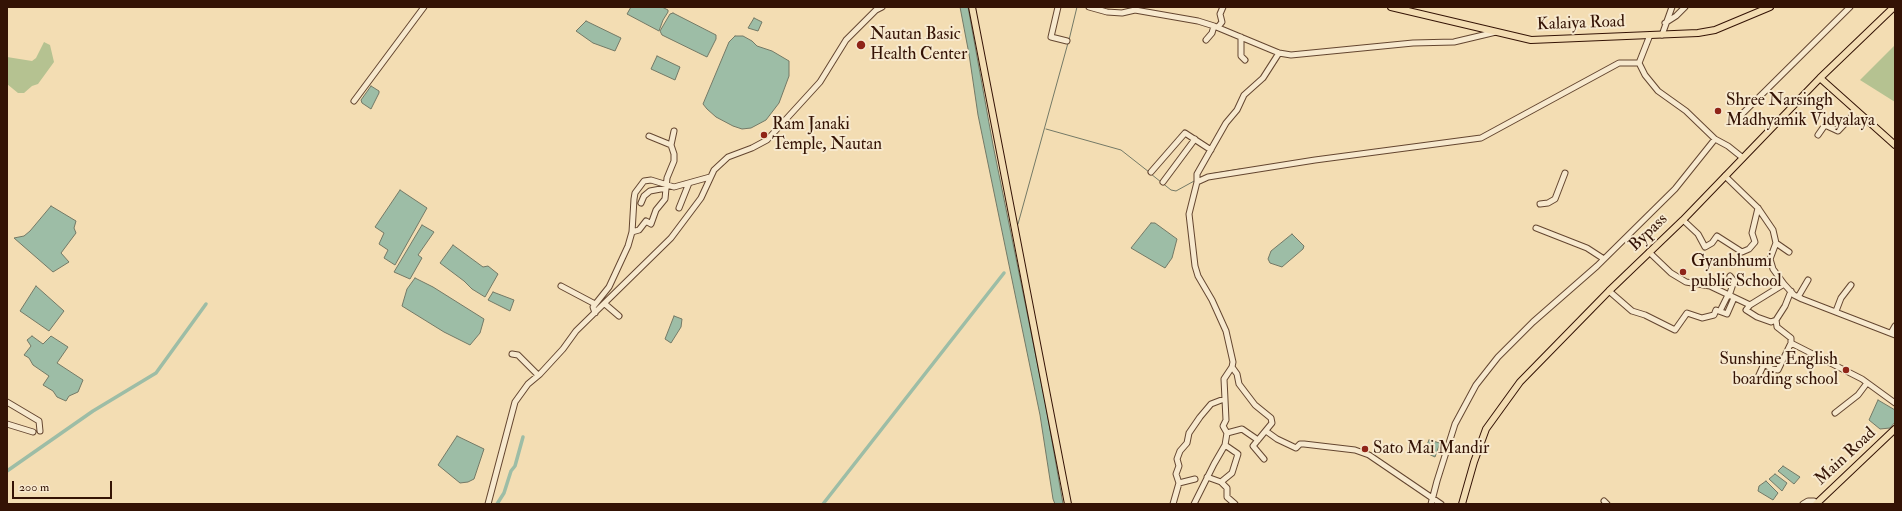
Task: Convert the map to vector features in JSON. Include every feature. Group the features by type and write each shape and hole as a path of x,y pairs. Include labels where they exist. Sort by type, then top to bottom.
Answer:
{"main road":[{"path":"972,7 1068,504"},
{"name":"Kalaiya Road","path":"1392,7 1531,40 1662,35 1715,30 1770,7"},
{"name":"Bypass","path":"1462,504 1474,462 1486,430 1520,382 1609,291 1683,220 1820,78 1894,7"},
{"path":"1820,78 1856,112 1895,145"},
{"name":"Main Road","path":"1816,504 1895,429"}],"street":[{"path":"354,101 424,7"},
{"path":"488,504 515,402 528,384 538,376 563,349 576,331 671,238 701,198 714,170 728,157 752,148 767,140 820,82 846,40 871,15 882,7"},
{"path":"1058,7 1051,37 1067,41"},
{"path":"1089,7 1107,12 1122,13 1135,10 1185,18 1216,26 1279,53 1301,55 1414,43 1454,42 1496,32"},
{"path":"1206,40 1216,26 1222,22 1220,14 1222,7"},
{"path":"1662,35 1672,7"},
{"path":"1665,24 1685,7"},
{"path":"1738,118 1850,7"},
{"path":"1650,35 1639,63 1644,75 1658,91 1686,111 1715,139 1728,146 1743,158"},
{"path":"1241,37 1241,56 1244,60"},
{"path":"1194,504 1225,445 1227,433 1223,426 1226,420 1224,380 1232,367 1233,362 1226,331 1212,300 1198,276 1195,266 1189,214 1197,174 1226,123 1237,110 1244,95 1263,78 1279,53"},
{"path":"1197,180 1315,160 1481,138 1619,63 1639,63"},
{"path":"1818,135 1826,125 1838,131 1856,112"},
{"path":"632,232 639,230 646,221 651,224 654,220 656,210 664,199 668,173 674,161 674,154 671,145 674,131"},
{"path":"1151,172 1185,133 1211,150"},
{"path":"649,136 671,145"},
{"path":"1163,182 1195,139"},
{"path":"1432,502 1437,481 1456,424 1476,385 1498,357 1533,322 1604,259 1675,189 1715,139"},
{"path":"1540,204 1548,203 1555,199 1565,173"},
{"path":"1725,176 1758,208 1774,230 1776,243 1770,259 1773,269 1791,291 1798,297 1893,334 1895,326"},
{"path":"595,313 593,307 610,287 632,232 635,193 647,179 666,186 674,187 710,177"},
{"path":"678,208 689,183"},
{"path":"641,203 644,196 650,191 666,186"},
{"path":"1683,220 1698,234 1706,247 1712,243 1717,236 1742,252 1749,249 1755,242 1752,233 1758,208"},
{"path":"1536,228 1591,250 1604,259"},
{"path":"1776,243 1789,252"},
{"path":"1649,252 1659,263 1686,282 1710,286 1750,305"},
{"path":"1720,310 1727,314 1734,281 1730,276"},
{"path":"1798,297 1808,280"},
{"path":"1776,320 1771,322 1757,317 1746,310 1750,305 1784,284"},
{"path":"1836,311 1841,298 1851,285"},
{"path":"561,286 595,304"},
{"path":"1609,291 1632,311 1645,315 1675,330 1687,313 1702,318 1714,315 1716,310 1720,310 1730,296"},
{"path":"1759,375 1764,364 1772,370 1778,370 1791,343 1791,338 1776,327 1776,320 1786,306 1791,291"},
{"path":"605,304 619,316"},
{"path":"1791,343 1867,384 1895,403"},
{"path":"512,354 518,355 538,376"},
{"path":"1232,367 1237,374 1239,384 1255,405 1271,418 1272,423 1253,446 1264,459"},
{"path":"1835,413 1858,395 1867,384"},
{"path":"1173,504 1179,483 1176,474 1179,466 1177,459 1180,451 1187,443 1189,433 1211,404 1224,398"},
{"path":"7,402 39,421 40,431"},
{"path":"7,424 33,432"},
{"path":"1227,433 1242,429 1258,440"},
{"path":"1266,430 1277,439 1296,448 1300,444 1304,444 1355,450 1369,455 1408,480 1432,502 1441,504"},
{"path":"1221,482 1232,473 1238,454 1225,445"},
{"path":"1207,478 1221,482 1227,488 1227,497 1235,504"},
{"path":"1179,483 1196,479"},
{"path":"1803,504 1808,501 1814,501 1816,504"}],"shaded area":[{"path":"631,7 662,7 668,10 668,12 659,31 627,14"},
{"path":"960,7 968,7 993,145 1045,401 1063,504 1055,504 1053,499 1040,415 978,115"},
{"path":"673,13 716,35 716,39 707,57 662,35 660,31 670,14"},
{"path":"754,18 762,22 758,31 748,28"},
{"path":"586,21 621,38 615,51 593,43 576,31"},
{"path":"735,36 743,36 757,46 772,51 789,61 789,76 779,103 766,120 751,128 742,129 733,126 716,117 703,104 729,42"},
{"path":"44,42 50,45 54,62 38,84 32,86 24,93 18,93 7,84 7,57 32,61 36,58"},
{"path":"1895,45 1895,102 1860,80"},
{"path":"657,56 680,67 675,80 651,69"},
{"path":"371,86 379,91 379,93 371,109 362,103 361,100"},
{"path":"400,190 427,208 395,265 384,258 388,250 379,244 384,233 375,227"},
{"path":"51,206 76,221 74,228 76,233 61,253 69,262 53,272 14,238 24,236 30,231"},
{"path":"1151,223 1155,223 1177,239 1172,258 1165,268 1131,248"},
{"path":"422,225 434,232 418,255 422,258 410,279 394,272"},
{"path":"1292,234 1304,246 1303,249 1282,267 1270,263 1268,259 1271,251"},
{"path":"453,245 483,267 488,266 498,274 485,297 472,289 440,263"},
{"path":"415,278 433,287 484,319 480,333 470,345 444,332 402,306 407,289"},
{"path":"36,286 64,311 49,331 20,311"},
{"path":"493,292 514,300 510,311 488,300"},
{"path":"674,316 682,319 681,327 671,343 665,339"},
{"path":"32,336 43,344 51,336 68,347 57,363 83,380 78,392 69,396 66,401 57,397 53,391 43,385 49,376 33,365 29,358 24,355 31,346 27,340"},
{"path":"1878,400 1895,410 1895,422 1890,428 1880,429 1869,420"},
{"path":"457,436 484,449 474,479 468,482 460,483 438,465"},
{"path":"1429,440 1440,443 1435,457 1424,452"},
{"path":"1783,466 1800,477 1794,484 1778,471"},
{"path":"1775,474 1787,483 1782,491 1769,479"},
{"path":"1766,481 1778,493 1773,500 1758,491 1759,486"}],"waterway":[{"path":"1069,40 1077,7"},
{"path":"1018,224 1068,43"},
{"path":"1046,129 1121,150 1149,172"},
{"path":"1210,174 1240,169"},
{"path":"1151,174 1171,190 1176,191 1196,180"},
{"path":"823,504 1004,273"},
{"path":"7,471 93,411 156,373 206,304"},
{"path":"497,504 504,493 511,471 515,466 523,437"}],"place":[{"name":"Nautan Basic Health Center","path":"861,45"},
{"name":"Shree Narsingh Madhyamik Vidyalaya","path":"1718,111"},
{"name":"Ram Janaki Temple, Nautan","path":"764,135"},
{"name":"Gyanbhumi public School","path":"1683,272"},
{"name":"Sunshine English boarding school","path":"1846,370"},
{"name":"Sato Mai Mandir","path":"1365,449"}]}
